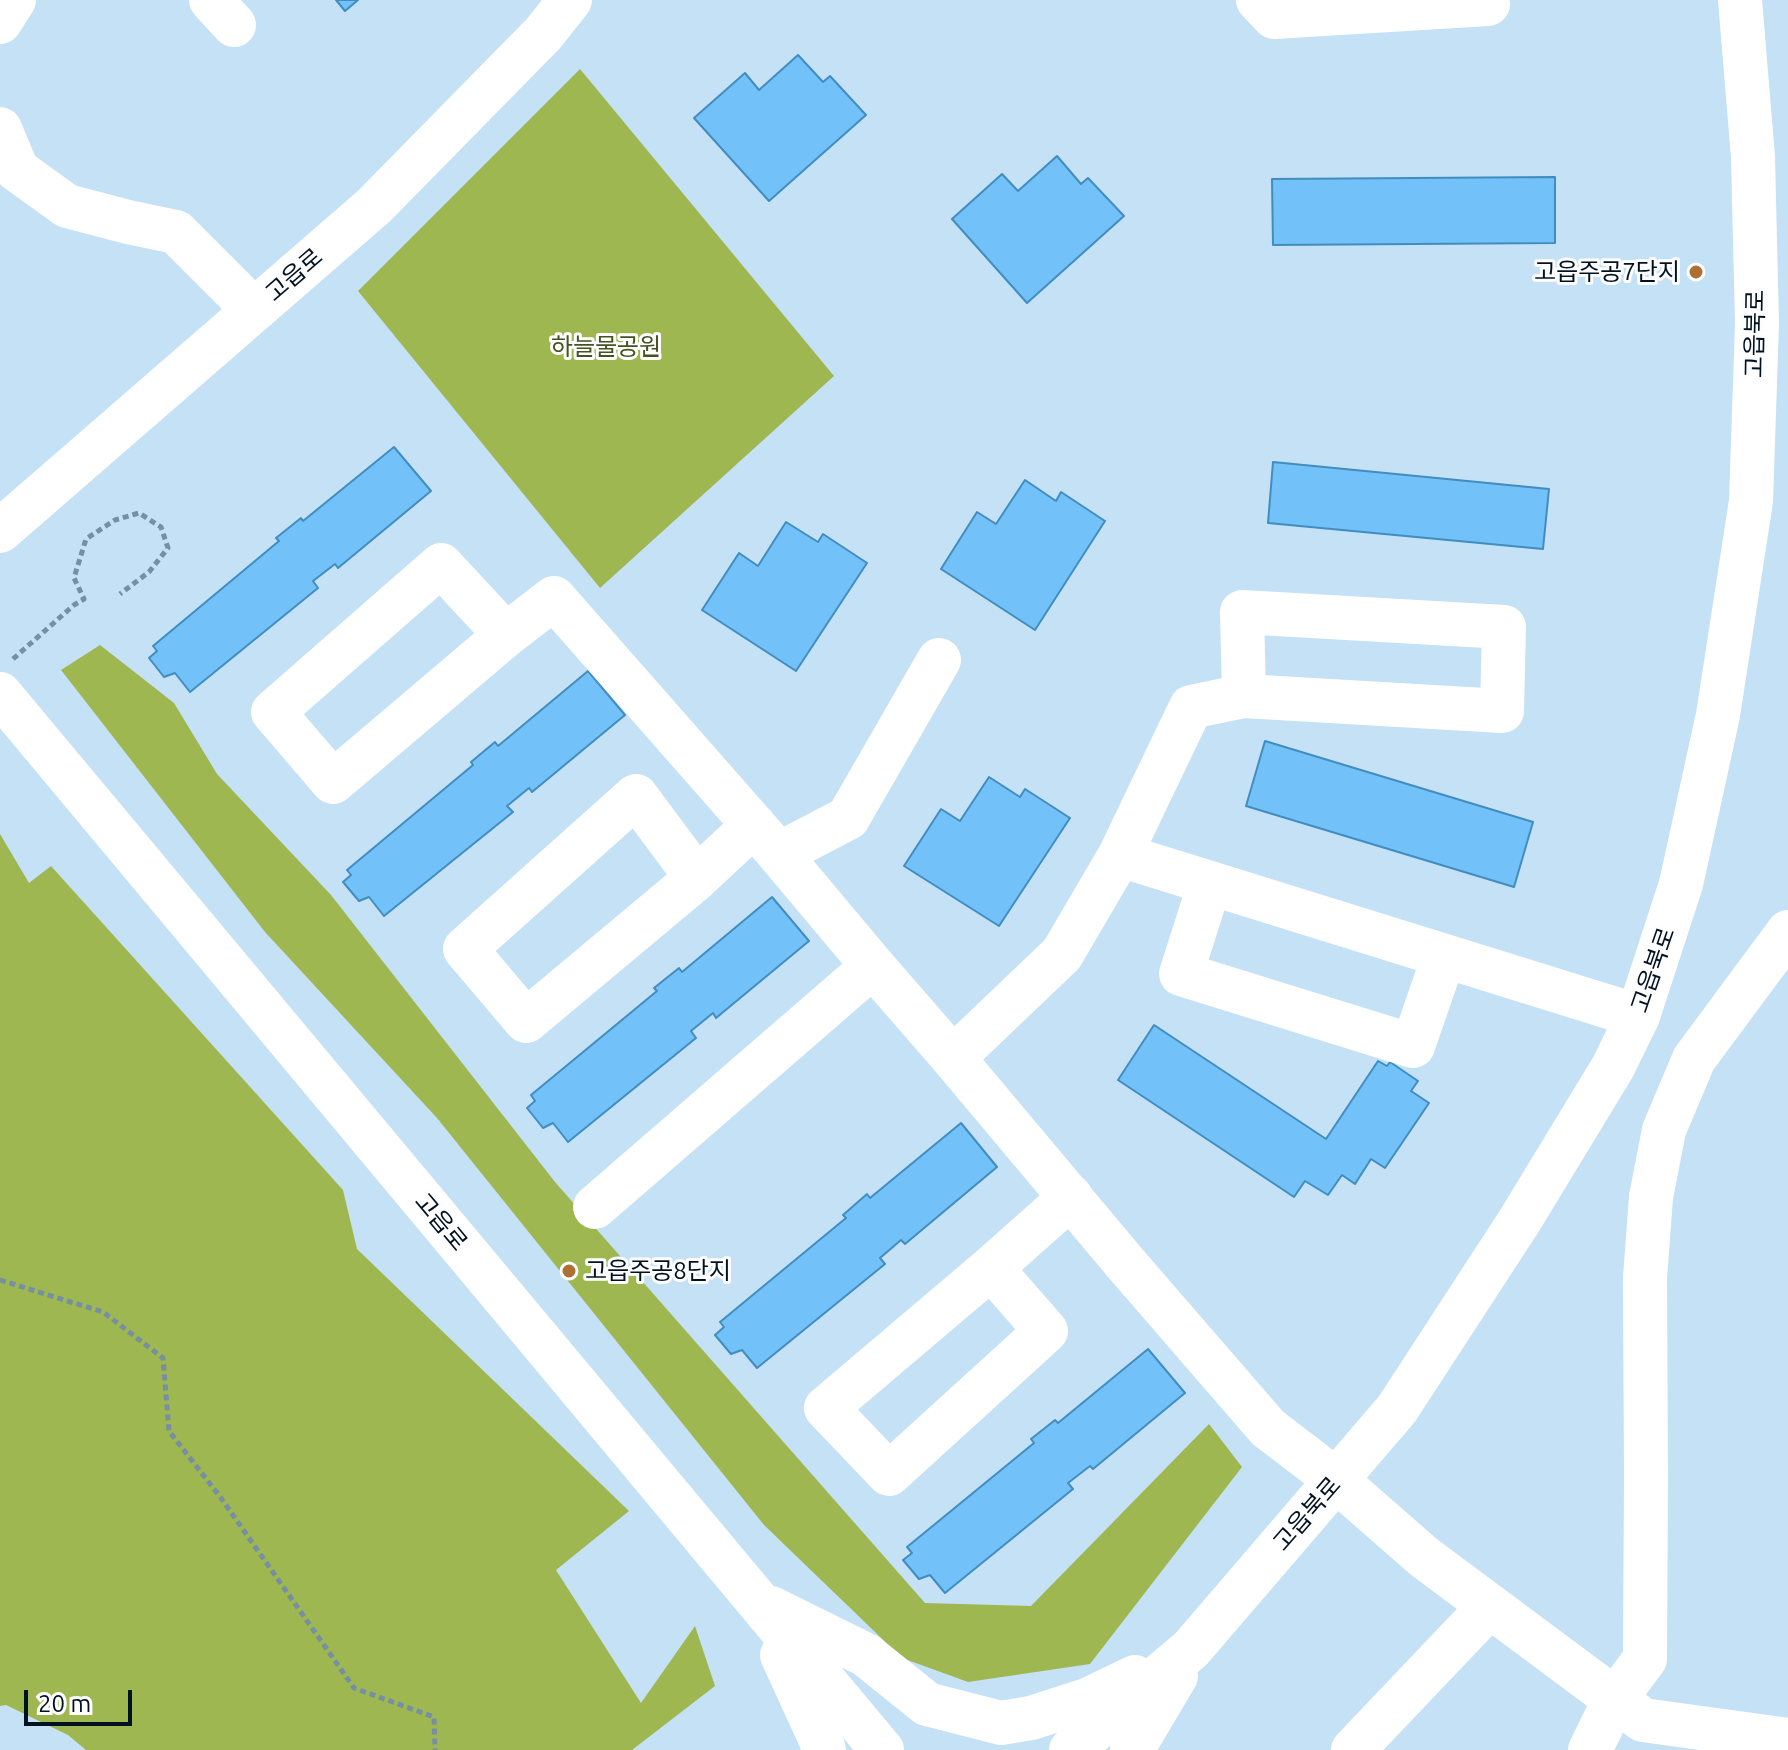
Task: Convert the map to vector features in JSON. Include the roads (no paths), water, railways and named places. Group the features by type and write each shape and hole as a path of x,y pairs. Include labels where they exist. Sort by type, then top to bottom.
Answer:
{"street":[{"path":"0,22 14,0"},
{"name":"고읍로","path":"0,531 374,206 543,34 570,0"},
{"path":"1258,0 1274,17 1488,4"},
{"name":"고읍북로","path":"1071,1750 1191,1649 1397,1409 1551,1169 1613,1067 1638,1016 1681,884 1718,715 1751,501 1757,324 1770,157 1740,0"},
{"path":"0,129 17,170 67,206 176,232 254,310"},
{"path":"506,635 441,565 273,712 333,782 554,598 767,840 1268,1428 1336,1480 1424,1557 1643,1720 1788,1740"},
{"path":"953,1058 1062,954 1120,855 1191,707 1244,696 1502,711 1504,627 1242,612 1244,696"},
{"path":"697,878 636,796 465,949 526,1021 697,878 767,840 848,818 939,660"},
{"name":"고읍로","path":"5,677 882,1750"},
{"path":"1120,855 1638,1016"},
{"path":"1210,883 1181,974 1196,979 1413,1046 1444,956"},
{"path":"1590,1750 1615,1699 1645,1659 1645,1278 1651,1197 1664,1130 1694,1059 1788,932"},
{"path":"595,1207 873,966"},
{"path":"991,1268 1046,1331 889,1474 826,1408 1071,1197"},
{"path":"758,1602 866,1655 927,1704 1001,1723 1031,1718 1087,1700 1191,1649"},
{"path":"758,1602 824,1750"},
{"path":"1353,1750 1490,1606"},
{"path":"1132,1750 1191,1649"}],"place":[{"name":"고읍주공7단지","path":"1696,272"},
{"name":"고읍주공8단지","path":"569,1271"}],"park label":[{"name":"하늘물공원","path":"606,347"}]}
